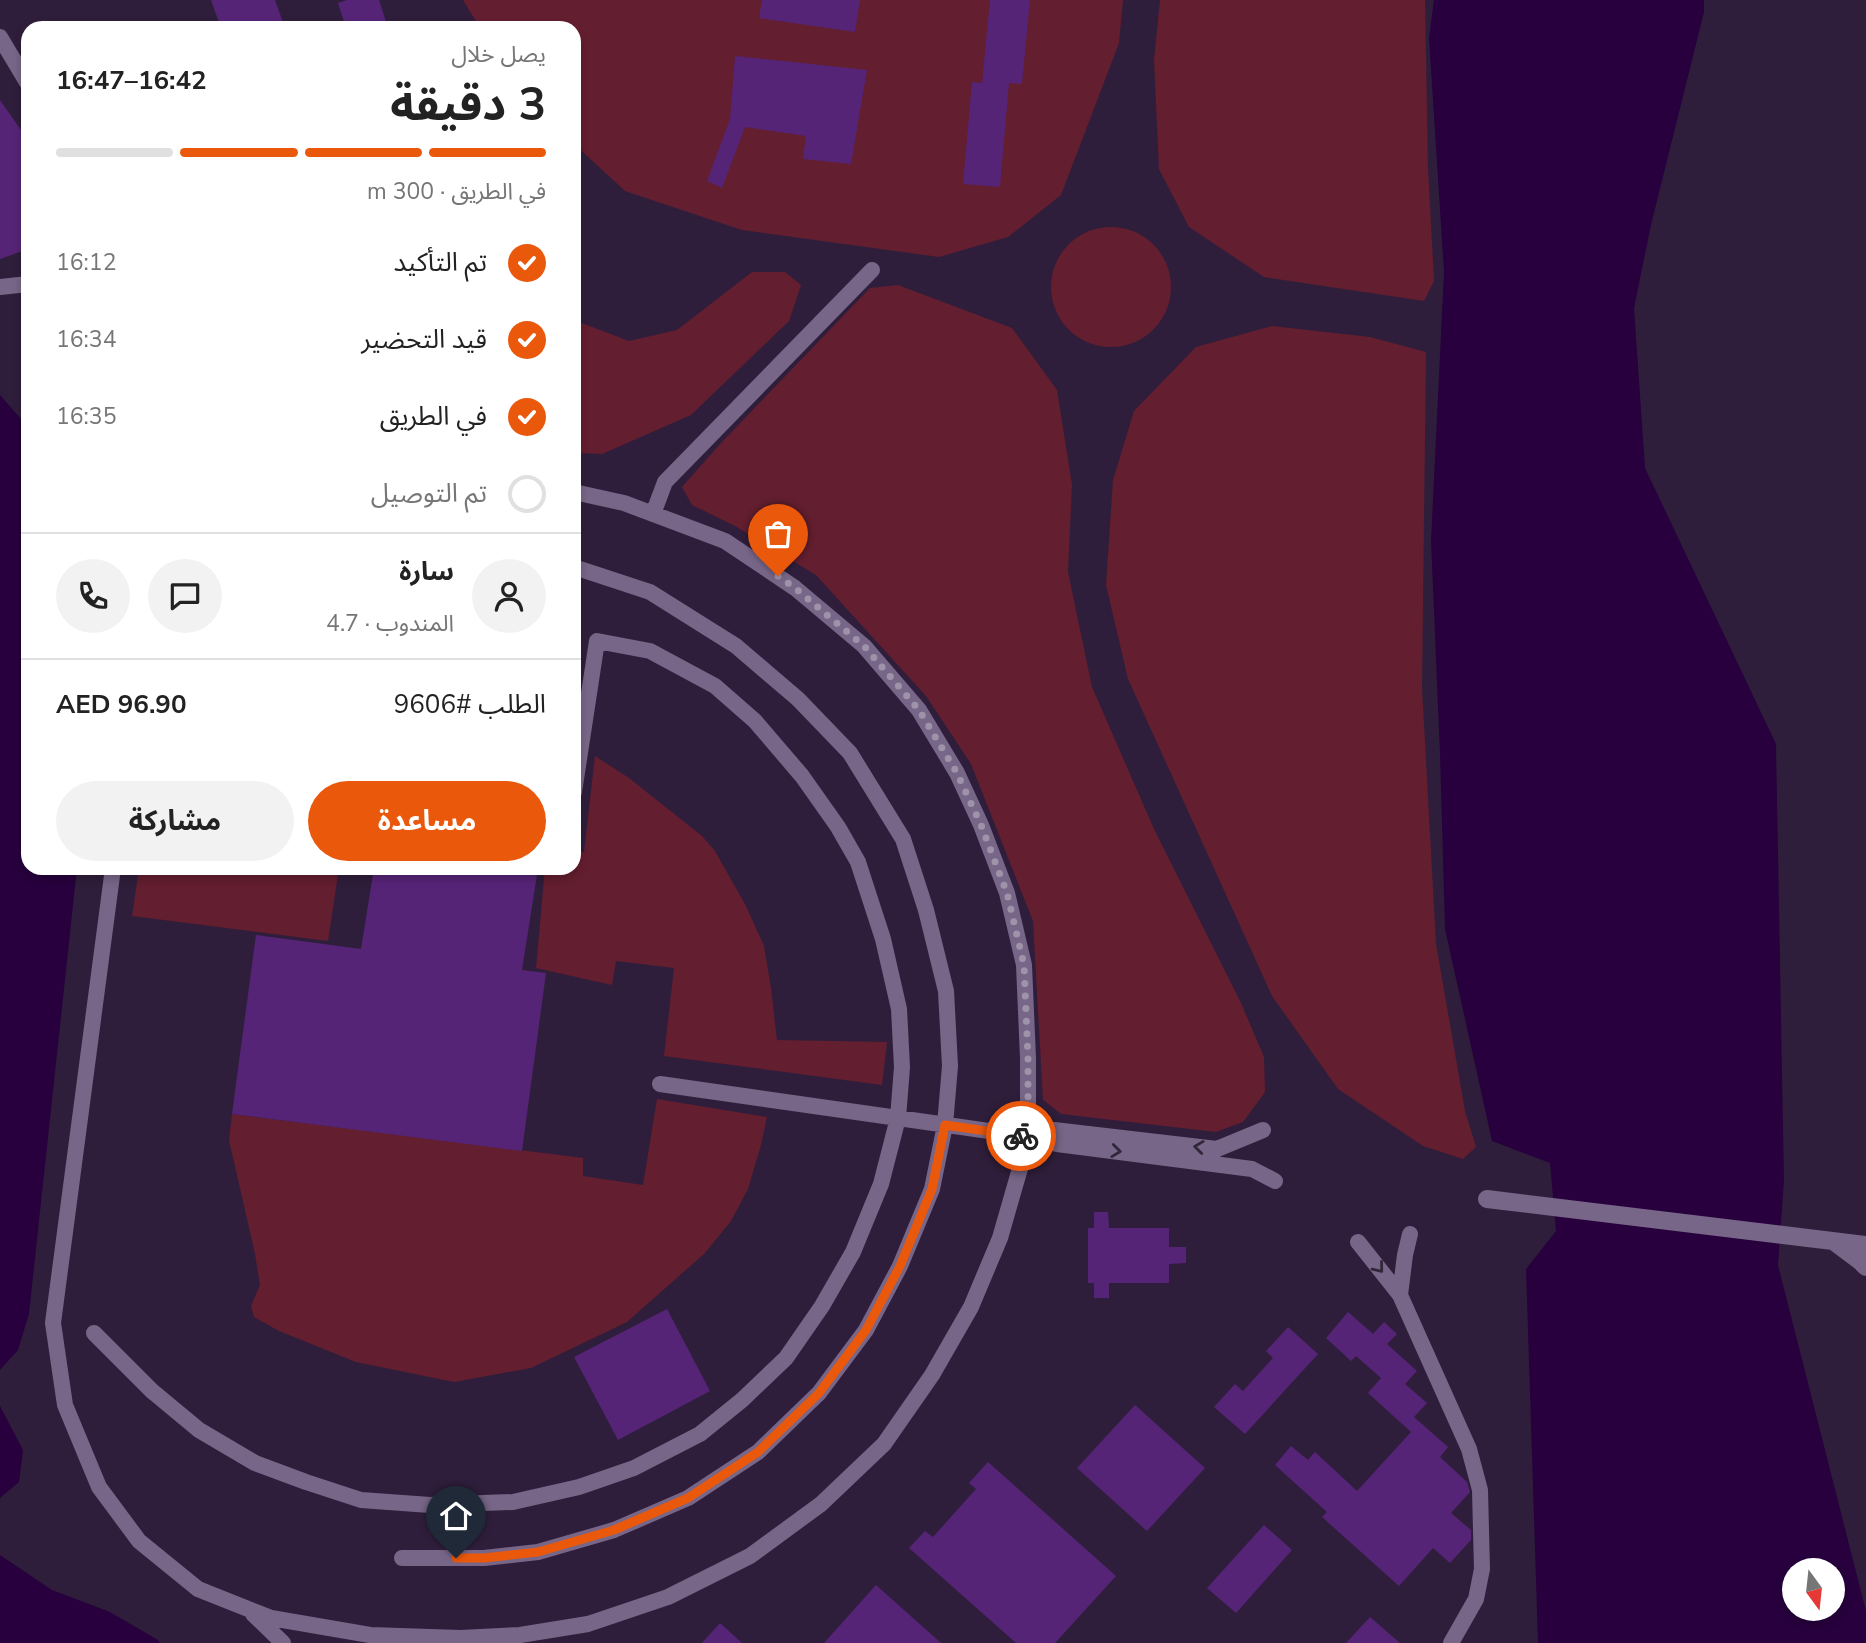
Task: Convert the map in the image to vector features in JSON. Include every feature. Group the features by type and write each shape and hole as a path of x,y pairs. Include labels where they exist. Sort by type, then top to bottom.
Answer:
{"street":[{"path":"0,37 21,72"},
{"path":"653,514 665,482 872,270"},
{"path":"0,287 21,285"},
{"path":"112,875 53,1323 65,1405 99,1487 139,1541 198,1589 271,1618 370,1635 460,1638 520,1635 589,1624 668,1597 750,1556 821,1504 884,1444 932,1375 971,1307 1000,1238 1021,1165 1028,1106 1024,965 1007,893 981,825 957,773 919,710 864,646 795,588 726,541 624,503 581,494"},
{"path":"402,1558 484,1558 538,1552 614,1530 688,1498 758,1452 819,1393 866,1330 900,1266 932,1189 945,1125 950,1066 946,991 926,910 903,839 850,753 798,699 736,646 650,592 581,569"},
{"path":"94,1333 152,1391 199,1430 255,1463 361,1500 430,1505 513,1502 579,1487 634,1468 700,1434 786,1357 822,1306 853,1252 881,1184 898,1118 902,1067 899,1009 883,939 858,862 838,827 802,776 755,721 715,686 650,651 597,641 581,746"},
{"path":"660,1084 1024,1136 1057,1144 1252,1169 1275,1181"},
{"path":"1024,1136 1054,1130 1217,1149 1263,1130"},
{"path":"1487,1199 1866,1245"},
{"path":"1400,1295 1410,1234"},
{"path":"1833,1241 1866,1268"},
{"path":"1358,1242 1400,1295 1469,1449 1480,1490 1482,1569 1476,1599 1451,1643"},
{"path":"246,1608 283,1643"},
{"path":"420,1643 439,1637"}],"shaded area":[{"path":"463,0 1123,0 1119,43 1061,195 1008,237 939,257 742,230 625,191 581,150 581,21 476,21"},
{"path":"1160,0 1425,0 1428,168 1434,281 1424,301 1264,277 1189,227 1159,169 1154,60"},
{"path":"1434,0 1704,0 1704,12 1651,225 1634,308 1645,468 1776,744 1784,1180 1778,1265 1866,1611 1866,1643 1538,1643 1526,1269 1556,1231 1550,1163 1492,1141 1445,929 1431,541 1444,272 1429,38"},
{"path":"1111,227 1134,231 1154,244 1167,264 1171,287 1167,310 1154,330 1134,343 1111,347 1088,343 1068,330 1055,310 1051,287 1055,264 1068,244 1088,231"},
{"path":"752,272 785,272 801,285 789,321 691,415 602,454 581,453 581,323 629,341 677,330"},
{"path":"898,285 1012,328 1057,390 1072,485 1068,572 1092,687 1154,829 1241,1003 1264,1057 1265,1092 1243,1122 1216,1132 1061,1114 1043,1100 1033,921 971,764 926,696 816,575 735,526 692,505 682,487 870,288"},
{"path":"1272,326 1370,337 1426,352 1422,688 1436,944 1465,1111 1476,1147 1463,1159 1423,1146 1338,1089 1272,996 1128,679 1106,585 1113,480 1134,411 1196,347"},
{"path":"0,395 21,419 21,875 76,875 29,1314 18,1350 0,1370"},
{"path":"595,756 629,778 702,836 715,851 746,906 764,946 777,1040 887,1042 882,1085 664,1056 674,968 616,961 612,985 536,968 544,875 581,875 581,852 584,852"},
{"path":"138,875 338,875 328,941 132,916"},
{"path":"657,1099 767,1117 748,1189 731,1221 705,1253 627,1322 531,1368 454,1382 356,1362 279,1331 254,1317 251,1306 260,1285 229,1140 232,1114 583,1158 583,1176 643,1185"},
{"path":"0,1406 23,1450 19,1482 0,1498"},
{"path":"0,1555 52,1590 110,1612 160,1643 0,1643"}],"building":[{"path":"211,0 275,0 282,21 218,21"},
{"path":"347,0 379,0 386,21 344,21 338,3"},
{"path":"762,0 860,0 855,32 759,18"},
{"path":"990,0 1030,0 1022,84 1009,83 1000,187 963,184 972,82 982,83"},
{"path":"735,56 867,70 851,164 803,159 806,136 745,127 722,188 707,181 730,119"},
{"path":"0,100 21,130 21,252 0,259"},
{"path":"373,875 537,875 522,970 546,973 522,1151 232,1114 256,935 361,949"},
{"path":"1094,1212 1108,1212 1109,1228 1169,1228 1169,1247 1186,1247 1186,1263 1169,1264 1169,1283 1109,1283 1109,1298 1094,1298 1094,1283 1088,1283 1088,1228 1094,1228"},
{"path":"667,1309 710,1391 618,1440 574,1357"},
{"path":"1348,1312 1373,1334 1384,1322 1397,1334 1387,1344 1417,1371 1405,1384 1427,1403 1414,1417 1448,1447 1440,1457 1467,1482 1470,1492 1451,1513 1471,1530 1471,1540 1450,1563 1433,1548 1399,1586 1322,1517 1327,1512 1275,1465 1291,1446 1308,1460 1315,1452 1357,1491 1411,1432 1368,1393 1381,1378 1356,1356 1351,1361 1326,1338"},
{"path":"1288,1327 1318,1354 1245,1434 1214,1407 1235,1384 1243,1391 1273,1358 1266,1351"},
{"path":"1135,1405 1205,1468 1147,1531 1077,1468"},
{"path":"988,1462 1116,1576 1055,1643 1016,1643 909,1548 925,1531 933,1537 976,1489 969,1483"},
{"path":"1264,1525 1292,1550 1236,1613 1207,1588"},
{"path":"876,1585 941,1643 824,1643"},
{"path":"1370,1617 1400,1643 1346,1643"},
{"path":"720,1623 742,1643 702,1643"}],"way so far":[{"path":"778,576 864,646 919,710 957,773 981,825 1007,893 1024,965 1028,1106 1024,1136 1021,1136"}],"route":[{"path":"456,1558 538,1552 614,1530 688,1498 758,1452 819,1393 866,1330 900,1266 932,1189 945,1125 1021,1136"}]}
